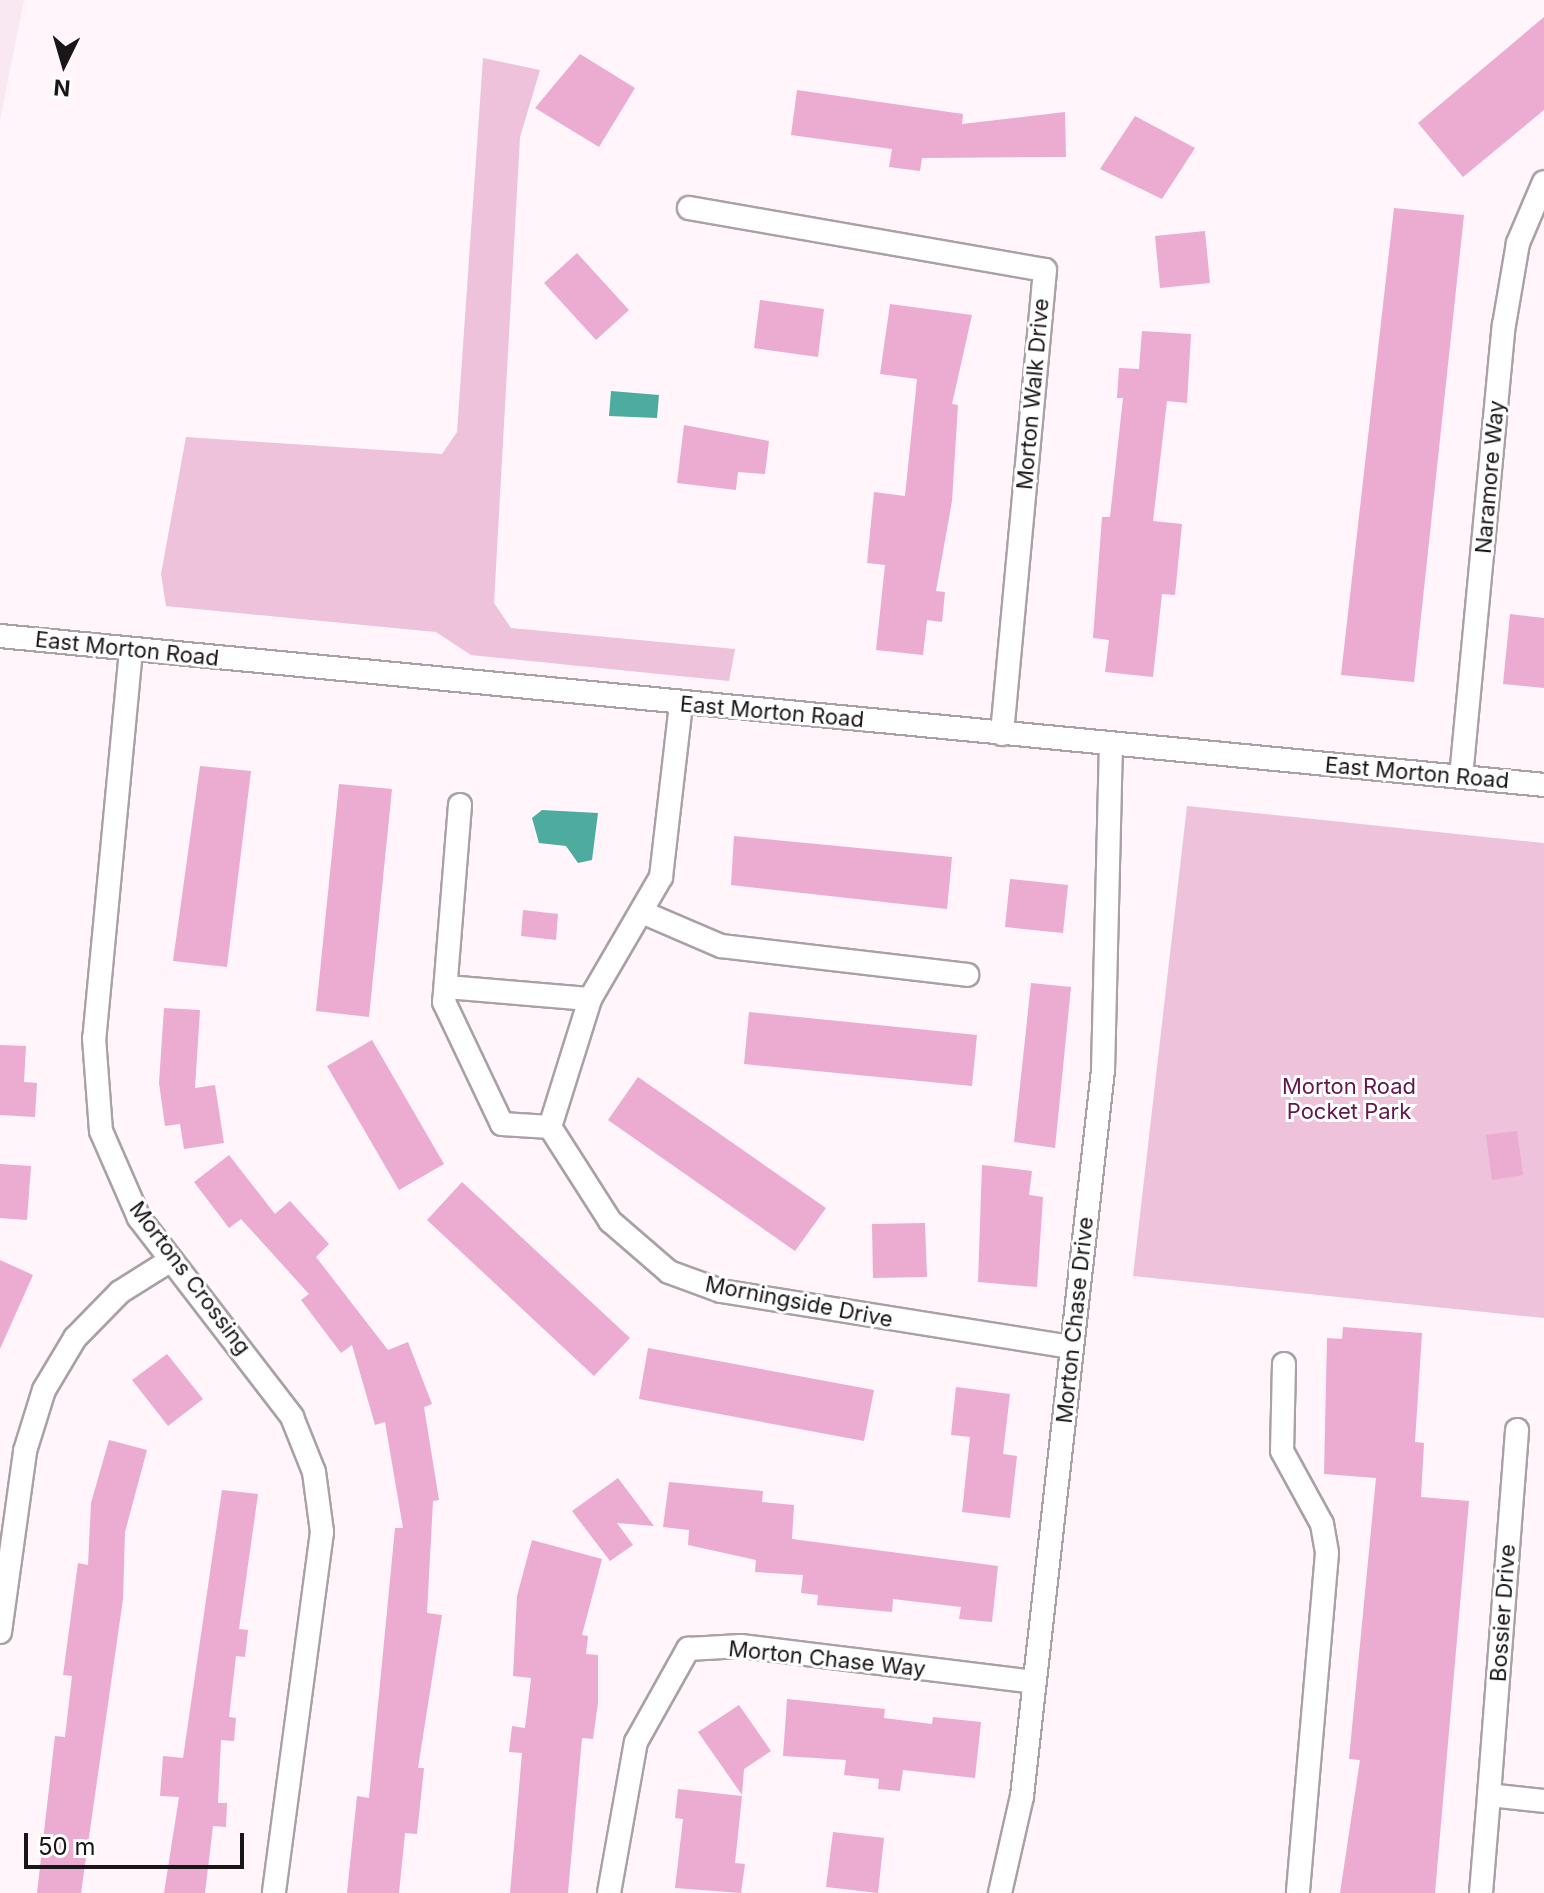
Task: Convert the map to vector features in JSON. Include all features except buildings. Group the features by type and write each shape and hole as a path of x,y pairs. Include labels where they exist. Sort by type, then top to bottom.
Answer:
{"street":[{"name":"Naramore Way","path":"1461,777 1504,325 1518,243 1544,182"},
{"name":"Morton Walk Drive","path":"689,208 1045,270 1002,734"},
{"name":"East Morton Road","path":"0,636 1544,785"},
{"name":"Mortons Crossing","path":"131,650 94,1082 118,1179 171,1260 269,1381 314,1472 322,1532 274,1893"},
{"path":"460,805 444,1002 502,1124 550,1127 590,999 644,913 671,828 681,704"},
{"name":"Morton Chase Drive","path":"1000,1893 1022,1796 1112,955 1111,744"},
{"path":"644,913 721,946 967,975"},
{"path":"446,987 590,999"},
{"name":"Morningside Drive","path":"550,1127 610,1221 669,1272 721,1291 1072,1347"},
{"path":"0,1632 25,1451 44,1390 75,1338 120,1292 171,1260"},
{"path":"1284,1364 1282,1451 1322,1524 1327,1553 1298,1893"},
{"name":"Bossier Drive","path":"1481,1893 1517,1430"},
{"name":"Morton Chase Way","path":"609,1893 636,1742 688,1649 741,1646 1034,1682"},
{"path":"1489,1795 1544,1801"}],"shaded area":[{"path":"0,0 24,0 0,121"},
{"path":"611,391 659,395 657,418 609,416"},
{"path":"542,810 598,813 592,860 578,863 566,846 539,843 532,818"}],"green space":[{"path":"483,58 540,70 520,137 494,603 511,628 735,649 729,681 471,655 436,632 166,606 161,574 186,437 442,454 457,432"},
{"name":"Morton Road Pocket Park","path":"1187,806 1544,843 1544,1318 1133,1276"}]}
